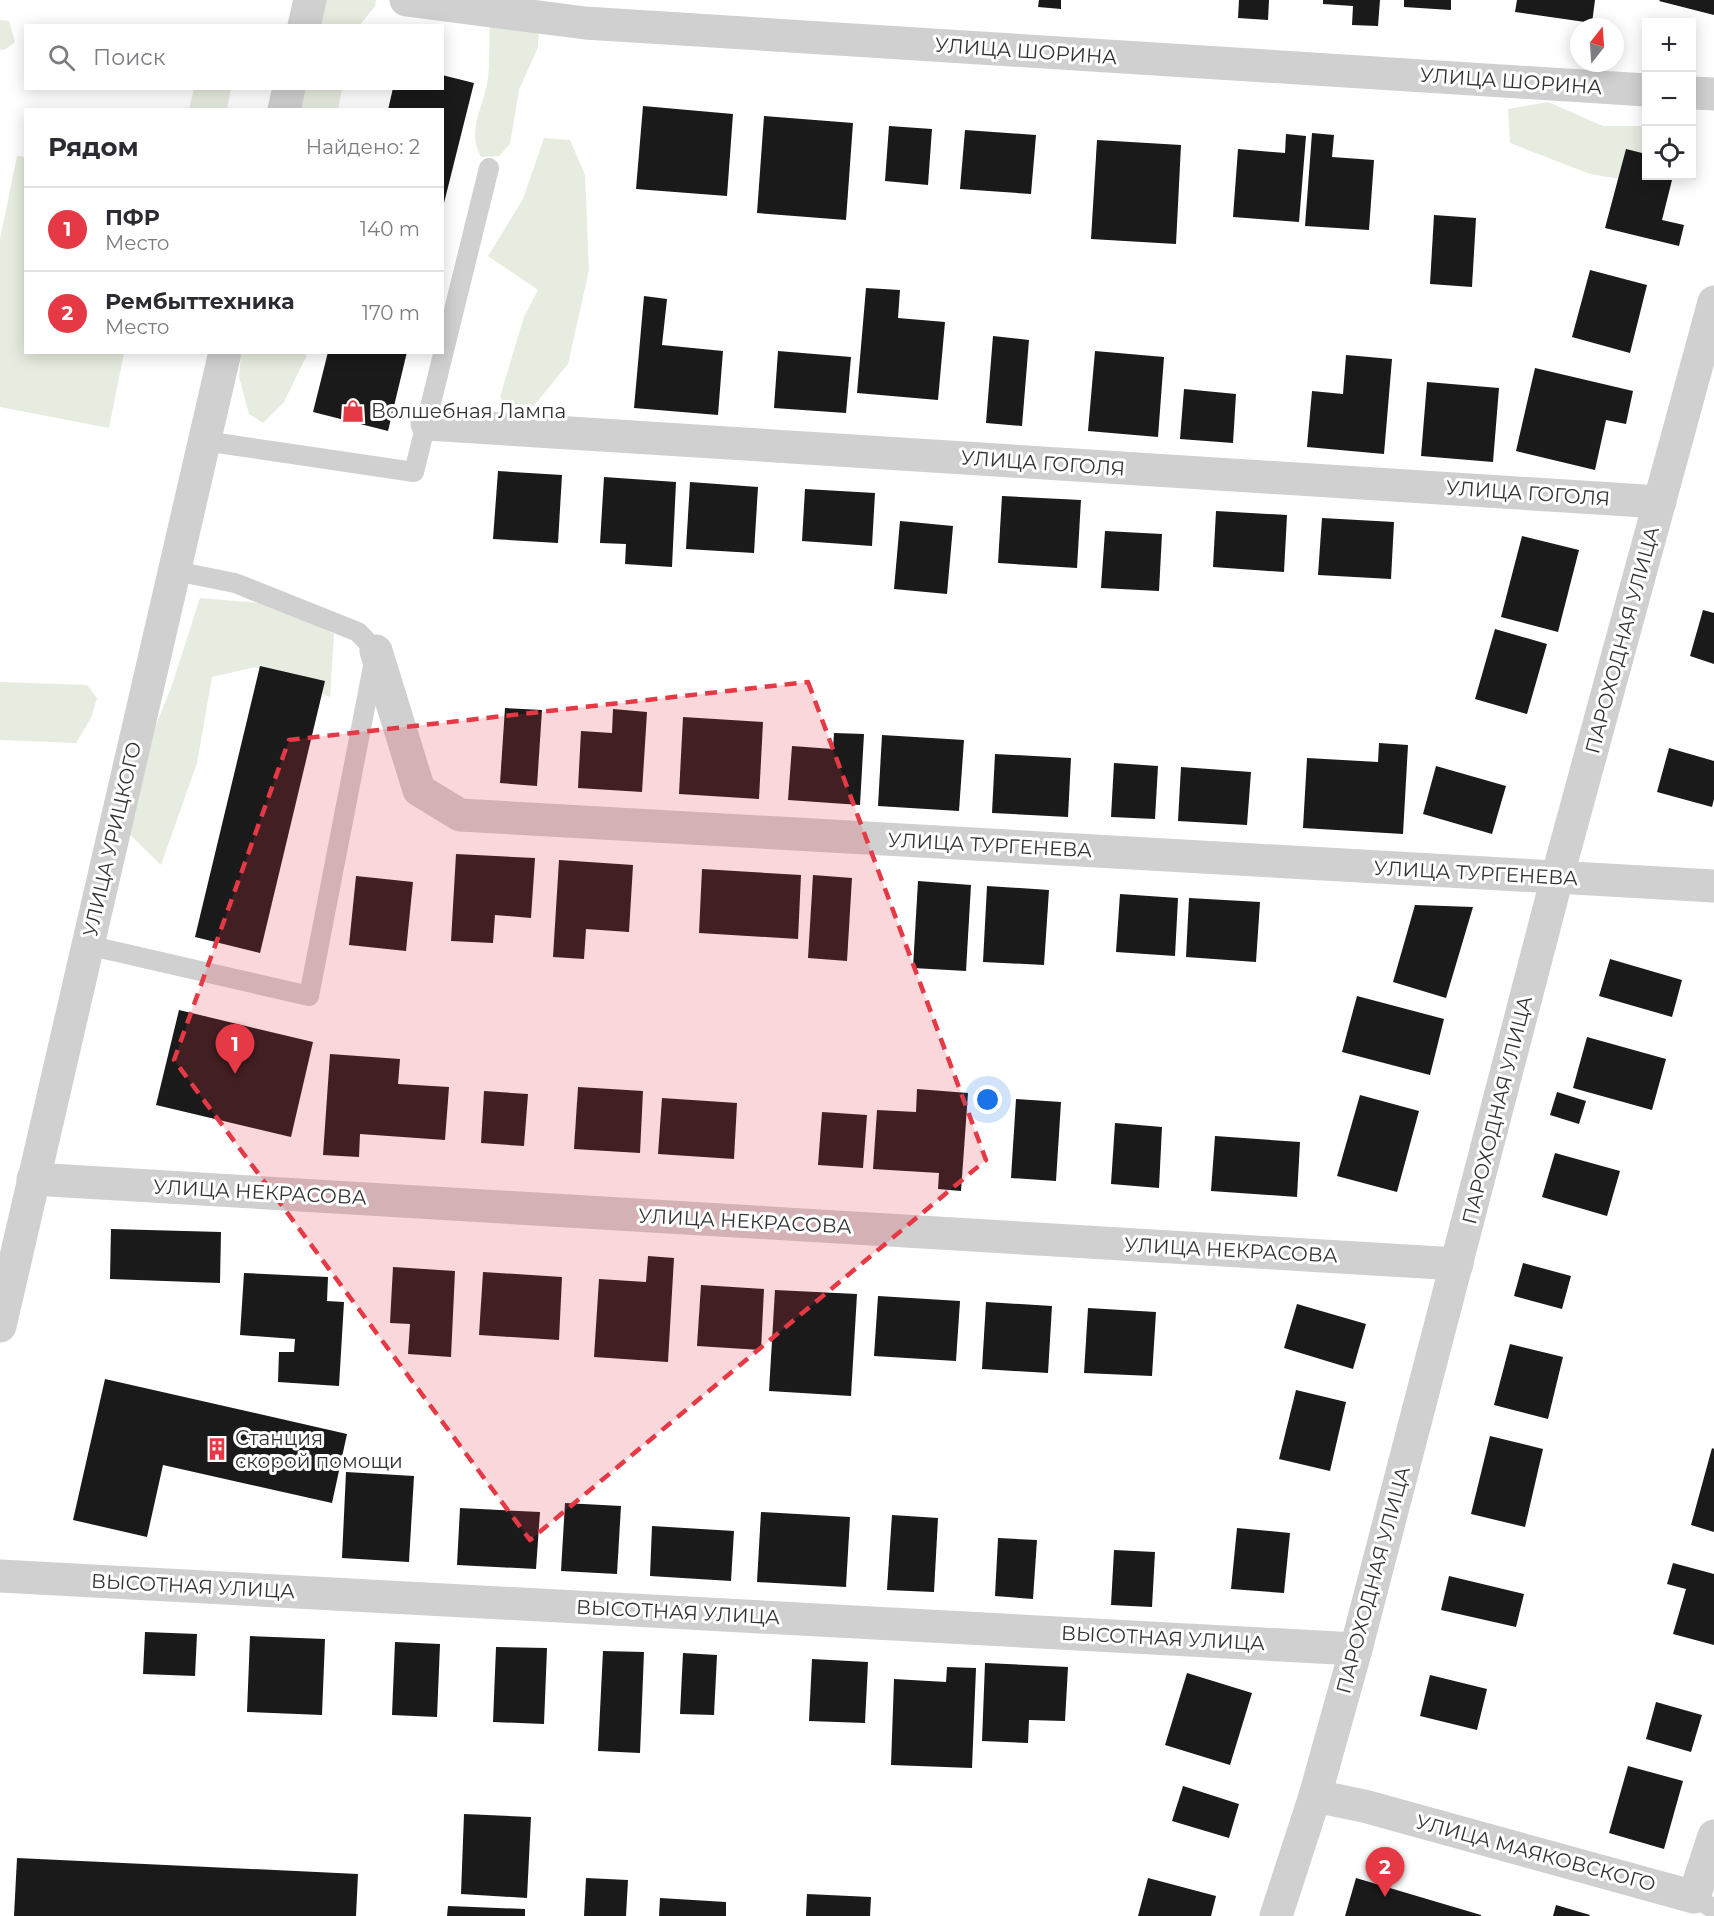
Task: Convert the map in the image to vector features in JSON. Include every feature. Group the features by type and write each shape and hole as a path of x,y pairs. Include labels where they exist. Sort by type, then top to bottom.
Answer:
{"street":[{"path":"304,24 310,0"},
{"name":"УЛИЦА ШОРИНА","path":"406,0 585,23 1642,90"},
{"path":"284,108 289,90"},
{"path":"1696,93 1714,94"},
{"name":"ПАРОХОДНАЯ УЛИЦА","path":"1275,1916 1315,1796 1356,1649 1557,878 1714,302"},
{"name":"УЛИЦА УРИЦКОГО","path":"0,1326 225,354"},
{"name":"УЛИЦА ГОГОЛЯ","path":"427,424 1660,502"},
{"name":"УЛИЦА ТУРГЕНЕВА","path":"376,651 419,790 460,815 1714,886"},
{"name":"УЛИЦА НЕКРАСОВА","path":"33,1179 1457,1264"},
{"name":"ВЫСОТНАЯ УЛИЦА","path":"0,1576 1356,1649"},
{"name":"УЛИЦА МАЯКОВСКОГО","path":"1315,1796 1364,1806 1704,1903 1714,1836"}],"lane":[{"path":"444,354 489,168"},
{"path":"204,441 414,472 444,354"},
{"path":"87,945 309,996 376,651 358,632 235,583 176,571"}],"highlighted area":[{"path":"808,682 986,1160 530,1540 174,1060 289,740"}],"shaded area":[{"path":"321,0 376,0 375,6 361,24 315,24"},
{"path":"490,17 539,27 538,47 519,90 510,144 499,156 481,157 475,137 477,118 488,79"},
{"path":"0,20 9,21 15,42 6,49 0,50"},
{"path":"194,90 231,90 227,108 189,108"},
{"path":"299,90 342,90 338,108 294,108"},
{"path":"1548,102 1603,126 1642,126 1642,179 1626,180 1590,174 1510,143 1508,109"},
{"path":"544,138 570,140 585,175 589,270 568,364 519,424 500,397 524,317 538,290 488,256 523,199"},
{"path":"17,156 24,157 24,354 124,354 109,428 0,407 0,239"},
{"path":"241,354 306,354 284,402 263,423 249,414 239,377"},
{"path":"200,598 272,604 334,634 330,697 255,667 212,677 197,763 161,865 127,832 131,786 171,688"},
{"path":"0,682 87,685 97,698 91,718 76,743 0,740"}],"building":[{"path":"1039,0 1061,0 1061,9 1038,7"},
{"path":"1239,0 1269,0 1268,20 1238,18"},
{"path":"1323,0 1380,0 1378,26 1352,25 1353,6 1323,4"},
{"path":"1404,0 1451,0 1451,10 1404,7"},
{"path":"1517,0 1595,0 1593,18 1570,18 1570,20 1515,12"},
{"path":"1714,0 1714,15 1659,1"},
{"path":"444,76 474,83 444,203 444,108 388,108 393,90 444,90"},
{"path":"643,106 733,114 727,196 636,189"},
{"path":"764,116 853,123 846,220 757,213"},
{"path":"889,126 932,129 928,185 885,181"},
{"path":"965,130 1036,135 1031,194 960,189"},
{"path":"1312,133 1334,135 1332,157 1374,160 1369,230 1305,226"},
{"path":"1286,134 1306,136 1299,222 1233,217 1238,149 1285,153"},
{"path":"1097,140 1181,145 1176,244 1091,239"},
{"path":"1626,149 1642,153 1642,180 1672,180 1662,220 1684,225 1679,246 1605,228"},
{"path":"1434,215 1476,218 1472,287 1430,284"},
{"path":"1590,270 1647,285 1630,353 1572,337"},
{"path":"866,288 900,290 898,318 945,322 938,400 857,393"},
{"path":"644,296 667,299 662,345 723,351 718,415 634,408"},
{"path":"993,336 1029,340 1022,426 986,423"},
{"path":"778,351 851,357 846,413 774,408"},
{"path":"1095,351 1164,357 1158,437 1088,431"},
{"path":"328,354 407,354 388,431 313,412"},
{"path":"1346,355 1392,359 1384,454 1307,447 1312,391 1343,394"},
{"path":"1535,368 1633,391 1626,424 1606,420 1595,470 1516,451"},
{"path":"1427,382 1499,388 1493,462 1421,456"},
{"path":"1184,389 1236,394 1233,443 1180,439"},
{"path":"498,471 562,475 558,543 493,539"},
{"path":"604,477 676,482 672,567 625,564 626,544 600,543"},
{"path":"690,482 758,487 754,553 686,549"},
{"path":"805,489 875,493 872,546 802,541"},
{"path":"1002,496 1081,500 1077,568 998,563"},
{"path":"1216,511 1287,515 1284,572 1213,567"},
{"path":"1322,518 1394,522 1391,579 1318,575"},
{"path":"900,521 953,526 947,594 894,589"},
{"path":"1105,531 1162,534 1159,591 1101,588"},
{"path":"1522,536 1579,550 1558,632 1501,617"},
{"path":"1703,610 1714,613 1714,664 1690,656"},
{"path":"1495,629 1547,644 1527,714 1475,699"},
{"path":"260,666 325,681 260,953 195,937"},
{"path":"505,708 542,710 537,786 500,783"},
{"path":"613,709 647,712 642,792 578,788 581,731 612,733"},
{"path":"683,717 763,722 759,799 679,794"},
{"path":"834,733 864,734 860,805 788,800 792,746 833,749"},
{"path":"882,735 964,740 959,811 878,806"},
{"path":"1379,743 1408,745 1403,834 1303,828 1307,758 1378,762"},
{"path":"1669,748 1714,761 1712,807 1657,792"},
{"path":"995,754 1071,758 1068,817 992,813"},
{"path":"1114,763 1158,766 1155,819 1111,817"},
{"path":"1436,766 1506,786 1492,834 1423,814"},
{"path":"1181,767 1251,772 1247,825 1178,821"},
{"path":"456,854 535,858 531,918 495,915 493,943 451,941"},
{"path":"559,860 633,865 629,932 586,929 584,959 553,957"},
{"path":"702,869 801,875 798,939 699,933"},
{"path":"813,875 852,878 847,961 808,958"},
{"path":"356,876 413,882 406,951 349,945"},
{"path":"918,881 971,885 966,971 913,968"},
{"path":"987,886 1049,890 1044,965 983,962"},
{"path":"1120,894 1178,898 1175,956 1116,952"},
{"path":"1189,898 1260,902 1256,962 1186,957"},
{"path":"1415,905 1473,907 1446,998 1393,982"},
{"path":"1610,959 1682,980 1672,1017 1599,996"},
{"path":"1357,996 1444,1019 1430,1075 1342,1052"},
{"path":"179,1010 313,1042 291,1137 156,1105"},
{"path":"1587,1037 1666,1059 1652,1110 1573,1088"},
{"path":"330,1054 400,1059 398,1084 449,1087 445,1140 360,1134 359,1157 323,1155"},
{"path":"578,1087 643,1091 640,1153 574,1149"},
{"path":"917,1089 968,1093 961,1191 938,1189 939,1173 873,1169 877,1110 916,1112"},
{"path":"484,1091 528,1094 524,1146 481,1143"},
{"path":"1557,1092 1586,1101 1579,1124 1550,1115"},
{"path":"1360,1095 1419,1111 1397,1192 1337,1176"},
{"path":"662,1098 737,1103 734,1159 658,1154"},
{"path":"1016,1099 1061,1102 1056,1181 1011,1178"},
{"path":"822,1112 867,1115 863,1168 818,1165"},
{"path":"1115,1123 1162,1127 1159,1188 1111,1184"},
{"path":"1215,1136 1300,1142 1297,1197 1211,1191"},
{"path":"1555,1153 1620,1171 1607,1216 1542,1197"},
{"path":"111,1229 221,1232 220,1283 110,1279"},
{"path":"648,1256 674,1258 668,1362 594,1357 599,1279 646,1282"},
{"path":"1523,1263 1571,1276 1562,1309 1514,1296"},
{"path":"393,1267 455,1271 451,1357 408,1354 410,1324 390,1323"},
{"path":"483,1272 562,1277 559,1340 479,1335"},
{"path":"244,1273 328,1277 327,1301 344,1302 339,1386 278,1382 279,1352 294,1352 295,1339 240,1335"},
{"path":"701,1285 764,1289 761,1350 697,1346"},
{"path":"775,1290 857,1294 851,1396 769,1391"},
{"path":"878,1296 960,1301 956,1361 874,1356"},
{"path":"986,1302 1052,1306 1048,1373 982,1369"},
{"path":"1297,1304 1366,1324 1353,1369 1284,1348"},
{"path":"1088,1308 1156,1312 1152,1376 1084,1373"},
{"path":"1510,1344 1563,1357 1548,1419 1494,1405"},
{"name":"Станция скорой помощи","path":"105,1379 347,1434 332,1503 163,1465 147,1537 73,1520"},
{"path":"1296,1390 1346,1402 1330,1471 1279,1459"},
{"path":"1490,1436 1543,1449 1525,1527 1471,1514"},
{"path":"1712,1448 1714,1449 1714,1532 1691,1525"},
{"path":"346,1472 414,1476 409,1562 342,1558"},
{"path":"565,1503 621,1506 617,1574 561,1571"},
{"path":"460,1508 540,1512 536,1569 457,1565"},
{"path":"761,1512 850,1517 846,1587 757,1582"},
{"path":"892,1515 938,1518 934,1592 887,1590"},
{"path":"652,1526 734,1531 731,1581 650,1576"},
{"path":"1237,1528 1290,1533 1284,1593 1231,1589"},
{"path":"998,1538 1037,1540 1033,1599 995,1596"},
{"path":"1114,1550 1155,1552 1152,1607 1111,1605"},
{"path":"1673,1563 1714,1574 1714,1645 1673,1634 1686,1589 1667,1584"},
{"path":"1449,1576 1524,1594 1516,1627 1441,1610"},
{"path":"145,1632 197,1634 195,1676 143,1674"},
{"path":"250,1636 325,1639 322,1715 247,1712"},
{"path":"395,1642 440,1644 437,1717 392,1715"},
{"path":"496,1647 547,1648 544,1724 493,1722"},
{"path":"603,1651 644,1652 640,1753 598,1751"},
{"path":"683,1653 717,1655 714,1715 680,1714"},
{"path":"812,1659 868,1662 865,1723 809,1721"},
{"path":"985,1663 1068,1667 1065,1721 1029,1720 1028,1743 982,1741"},
{"path":"947,1667 976,1668 972,1768 891,1765 894,1679 946,1682"},
{"path":"1187,1673 1252,1693 1230,1765 1165,1745"},
{"path":"1430,1675 1487,1689 1477,1730 1420,1716"},
{"path":"1656,1702 1702,1715 1691,1752 1646,1739"},
{"path":"1628,1766 1683,1781 1664,1849 1609,1833"},
{"path":"1183,1786 1239,1804 1229,1838 1172,1821"},
{"path":"464,1814 531,1817 527,1898 461,1894"},
{"path":"17,1858 358,1874 356,1916 14,1916"},
{"path":"586,1878 628,1880 626,1916 584,1916"},
{"path":"1148,1878 1216,1896 1211,1916 1138,1916"},
{"path":"1356,1878 1481,1915 1481,1916 1345,1916"},
{"path":"807,1894 871,1897 870,1916 806,1916"},
{"path":"660,1898 726,1902 726,1916 659,1916"},
{"path":"1556,1905 1590,1915 1553,1916"},
{"path":"448,1906 525,1909 525,1916 447,1916"}],"place":[{"name":"Волшебная Лампа","path":"353,411"},
{"name":"ПФР","path":"235,1074"},
{"name":"Станция скорой помощи","path":"217,1449"},
{"name":"Рембыттехника","path":"1385,1897"}]}
